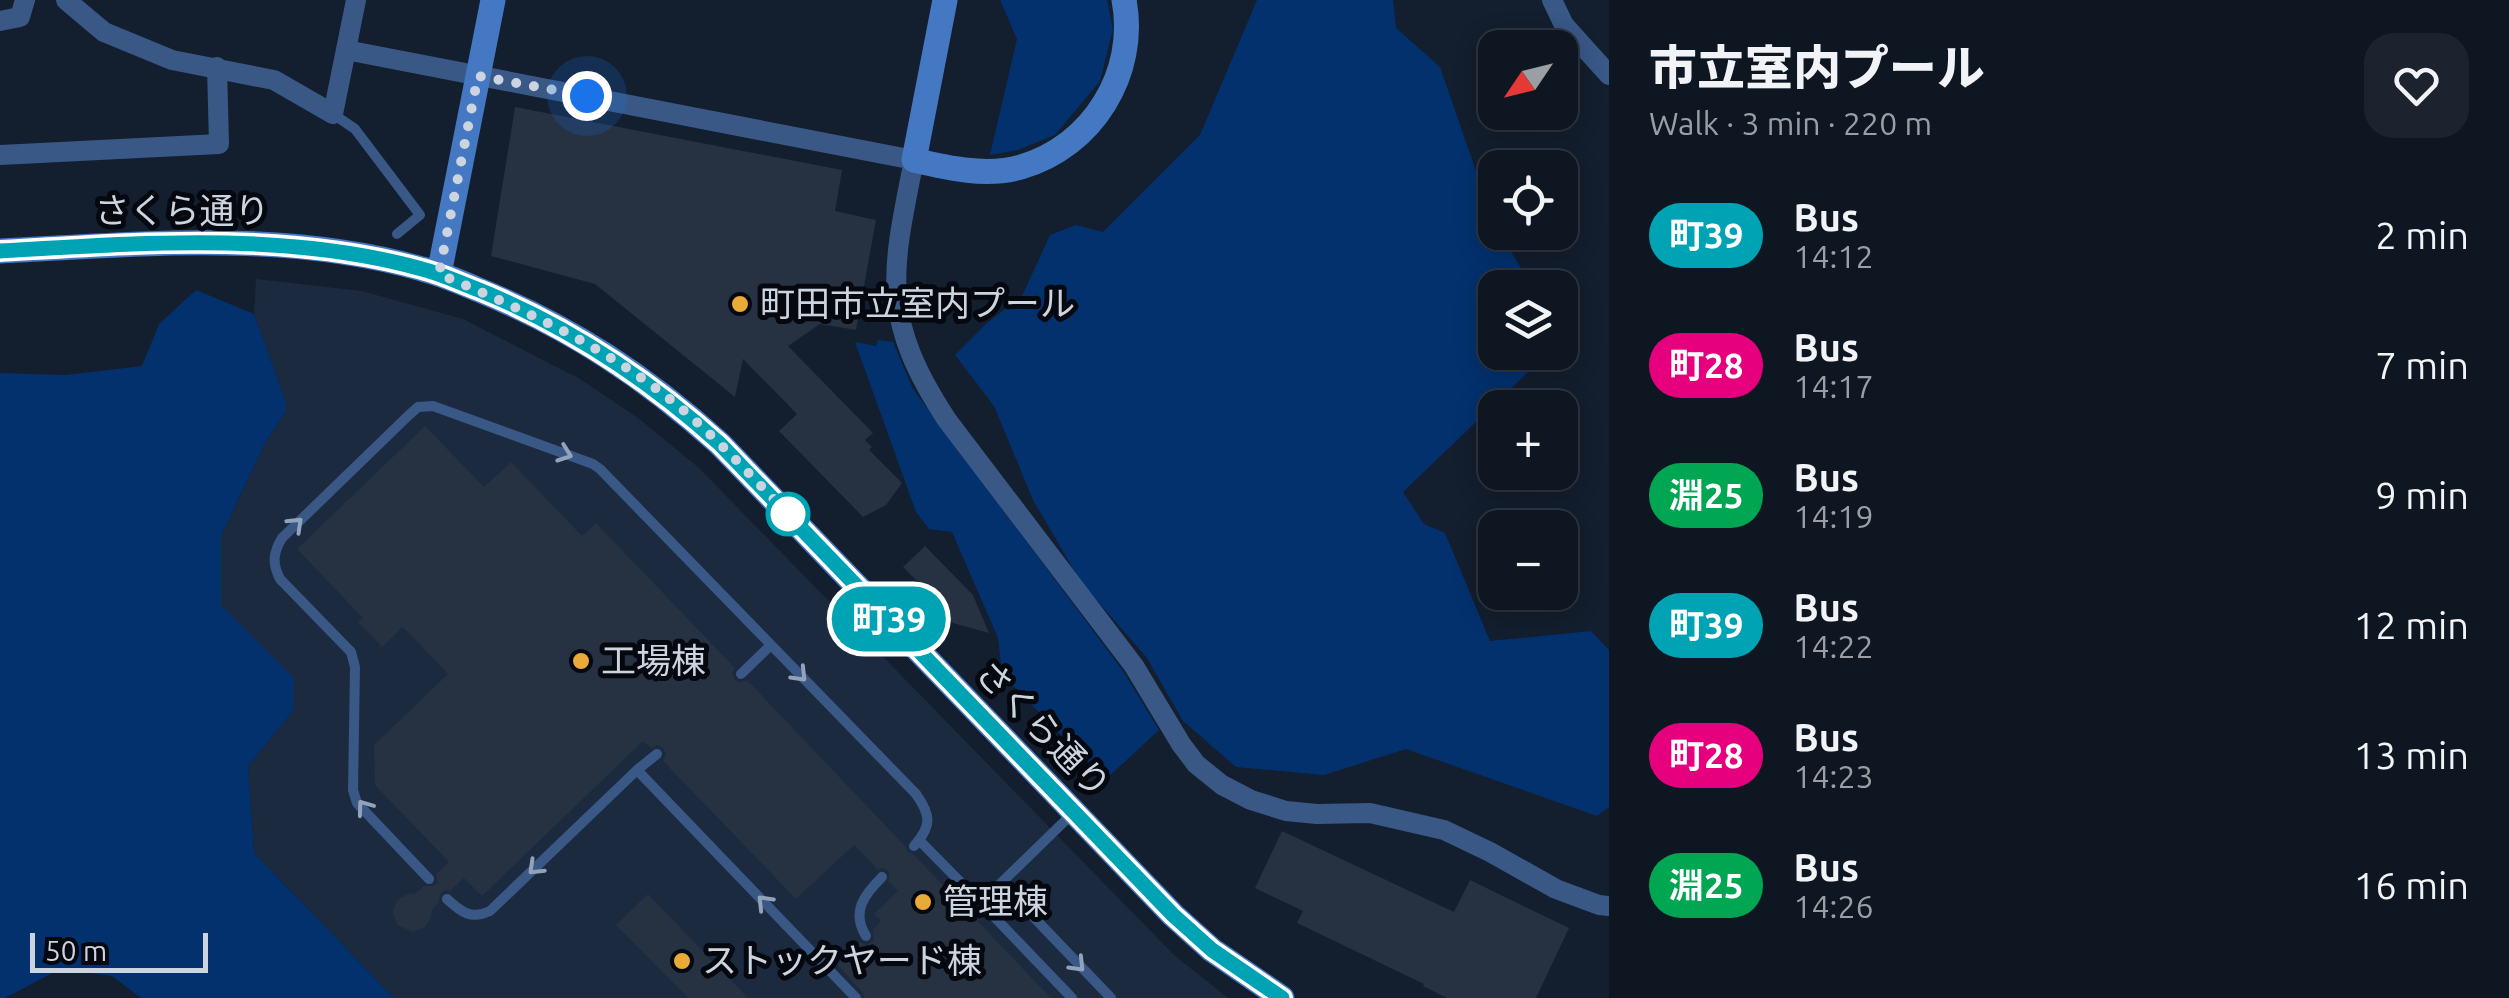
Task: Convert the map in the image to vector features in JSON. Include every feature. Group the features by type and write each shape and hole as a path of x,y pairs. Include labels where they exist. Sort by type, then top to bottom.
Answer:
{"street":[{"path":"0,22 20,17 25,0"},
{"path":"66,0 104,32 172,60 274,80 333,114 356,0"},
{"path":"439,274 492,0"},
{"path":"946,0 897,247 895,276 902,332 924,386 947,420 1134,666 1181,744 1196,764 1222,785 1251,800 1286,811 1370,813 1444,830 1556,889 1609,906"},
{"path":"346,50 979,172 1019,168 1049,155 1076,137 1100,112 1117,81 1125,46 1124,0"},
{"path":"1552,0 1564,25 1609,75"},
{"path":"0,154 219,144 217,68"},
{"name":"さくら通り","path":"0,251 256,244 305,247 367,256 439,274 550,322 630,370 720,444 1173,915 1212,950 1282,998"}],"lane":[{"path":"333,114 355,129 420,216 397,234"},
{"path":"429,879 356,802 352,790 355,667 350,652 280,579 273,566 274,550 282,538 418,408 434,406 592,464 916,794 926,809 928,821 916,843 980,902 1072,998"},
{"path":"741,674 771,646"},
{"path":"447,899 468,915 490,911 657,754"},
{"path":"638,770 856,998"},
{"path":"980,902 1074,812"},
{"path":"866,936 858,912 862,899 882,878"},
{"path":"1000,884 1110,998"}],"shaded area":[{"path":"1000,0 1107,0 1113,29 1100,81 1055,135 1018,150 990,155 1017,39"},
{"path":"1257,0 1393,0 1396,28 1440,67 1478,177 1478,250 1510,250 1522,270 1478,270 1478,370 1530,370 1509,390 1478,390 1478,420 1403,492 1424,524 1445,533 1490,641 1591,631 1609,650 1609,807 1597,816 1406,749 1324,775 1236,767 1183,721 1147,658 1081,582 1033,500 994,406 955,355 1022,296 1050,235 1076,225 1103,232 1200,135"},
{"path":"256,279 362,291 463,319 580,379 638,418 698,467 1174,955 1228,998 394,998 254,853 248,766 293,711 220,605 221,536 264,445 286,411 254,314"},
{"path":"196,290 254,314 286,402 286,411 264,445 221,536 221,605 294,678 293,711 248,766 254,853 394,998 141,998 112,976 60,969 0,998 0,373 66,375 142,366 159,324"},
{"path":"878,340 893,342 913,389 1123,671 1159,730 1105,780 1002,674 998,638 952,532 929,529 916,512 855,342 876,346"}],"building":[{"name":"町田市立室内プール","path":"515,107 842,170 835,211 876,220 856,330 820,324 788,346 873,433 865,440 872,447 869,450 902,483 886,505 863,517 779,431 797,414 743,359 735,397 595,284 491,256"},
{"name":"工場棟","path":"425,426 484,487 511,462 582,536 596,523 735,668 734,679 740,683 747,680 1051,998 865,998 837,964 860,942 866,945 874,940 873,930 881,921 874,914 898,891 889,882 889,871 878,870 854,845 796,899 663,761 663,748 651,748 643,741 482,896 464,878 450,891 440,894 425,927 413,932 397,925 393,912 397,900 424,886 434,886 438,881 436,874 449,862 375,785 374,745 448,674 403,627 382,647 358,622 363,618 297,549"},
{"path":"925,546 973,595 989,633 949,622 935,607 939,603 903,567"},
{"path":"1282,831 1454,912 1470,880 1569,928 1536,998 1447,998 1297,923 1303,911 1255,888"},
{"name":"ストックヤード棟","path":"648,894 748,998 688,998 616,925"}],"bus line":[{"name":"町39","path":"0,251 202,244 305,247 418,267 550,322 630,370 720,444 1173,915 1212,950 1282,998"}],"place":[{"name":"町田市立室内プール","path":"740,304"},
{"name":"工場棟","path":"581,661"},
{"name":"管理棟","path":"923,902"},
{"name":"ストックヤード棟","path":"682,961"}],"route":[{"path":"587,96 478,76 439,274 550,322 630,370 720,444 800,526 788,514"}]}
